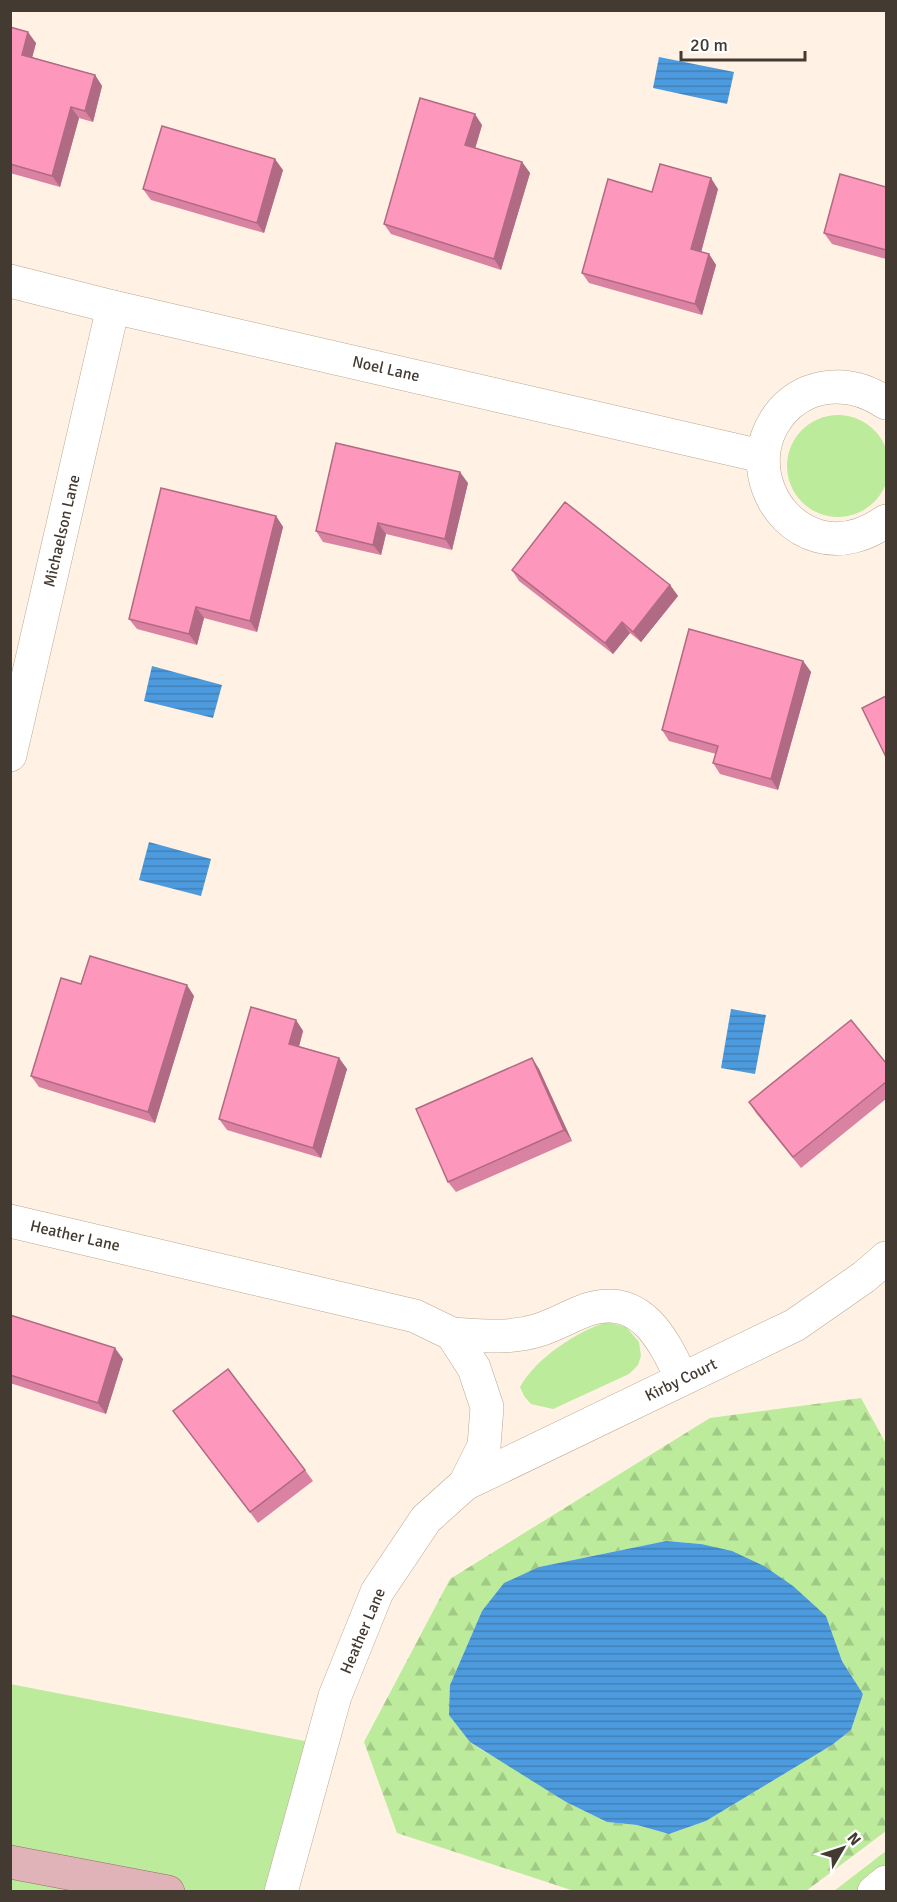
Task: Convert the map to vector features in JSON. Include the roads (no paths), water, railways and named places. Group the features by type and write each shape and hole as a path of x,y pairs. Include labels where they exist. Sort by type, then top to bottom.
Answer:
{"main road":[{"path":"10,1863 168,1892"}],"street":[{"name":"Noel Lane","path":"10,281 113,307 734,450 762,454"},
{"name":"Michaelson Lane","path":"10,755 113,307"},
{"path":"886,403 870,393 847,386 823,387 800,396 782,411 769,431 762,454 765,480 776,505 794,524 818,536 844,538 870,533 886,521"},
{"name":"Heather Lane","path":"10,1221 415,1316 452,1334 512,1336 539,1330 587,1310 608,1306 627,1309 654,1328 666,1345 682,1379"},
{"name":"Kirby Court","path":"465,1484 795,1325 864,1277 886,1258"},
{"name":"Heather Lane","path":"281,1892 336,1696 377,1592 426,1519 465,1484 484,1446 487,1407 474,1368 452,1334"},
{"path":"874,1892 886,1882"}],"water":[{"path":"659,57 734,72 727,104 653,88"},
{"path":"152,666 222,685 213,718 144,701"},
{"path":"149,842 211,859 201,896 139,880"},
{"path":"731,1009 766,1015 755,1074 721,1068"},
{"path":"666,1541 701,1544 732,1551 764,1566 793,1586 826,1616 842,1661 863,1694 851,1730 832,1745 706,1821 669,1834 637,1825 607,1822 566,1802 470,1742 449,1715 450,1685 482,1611 504,1583 539,1567"}]}
